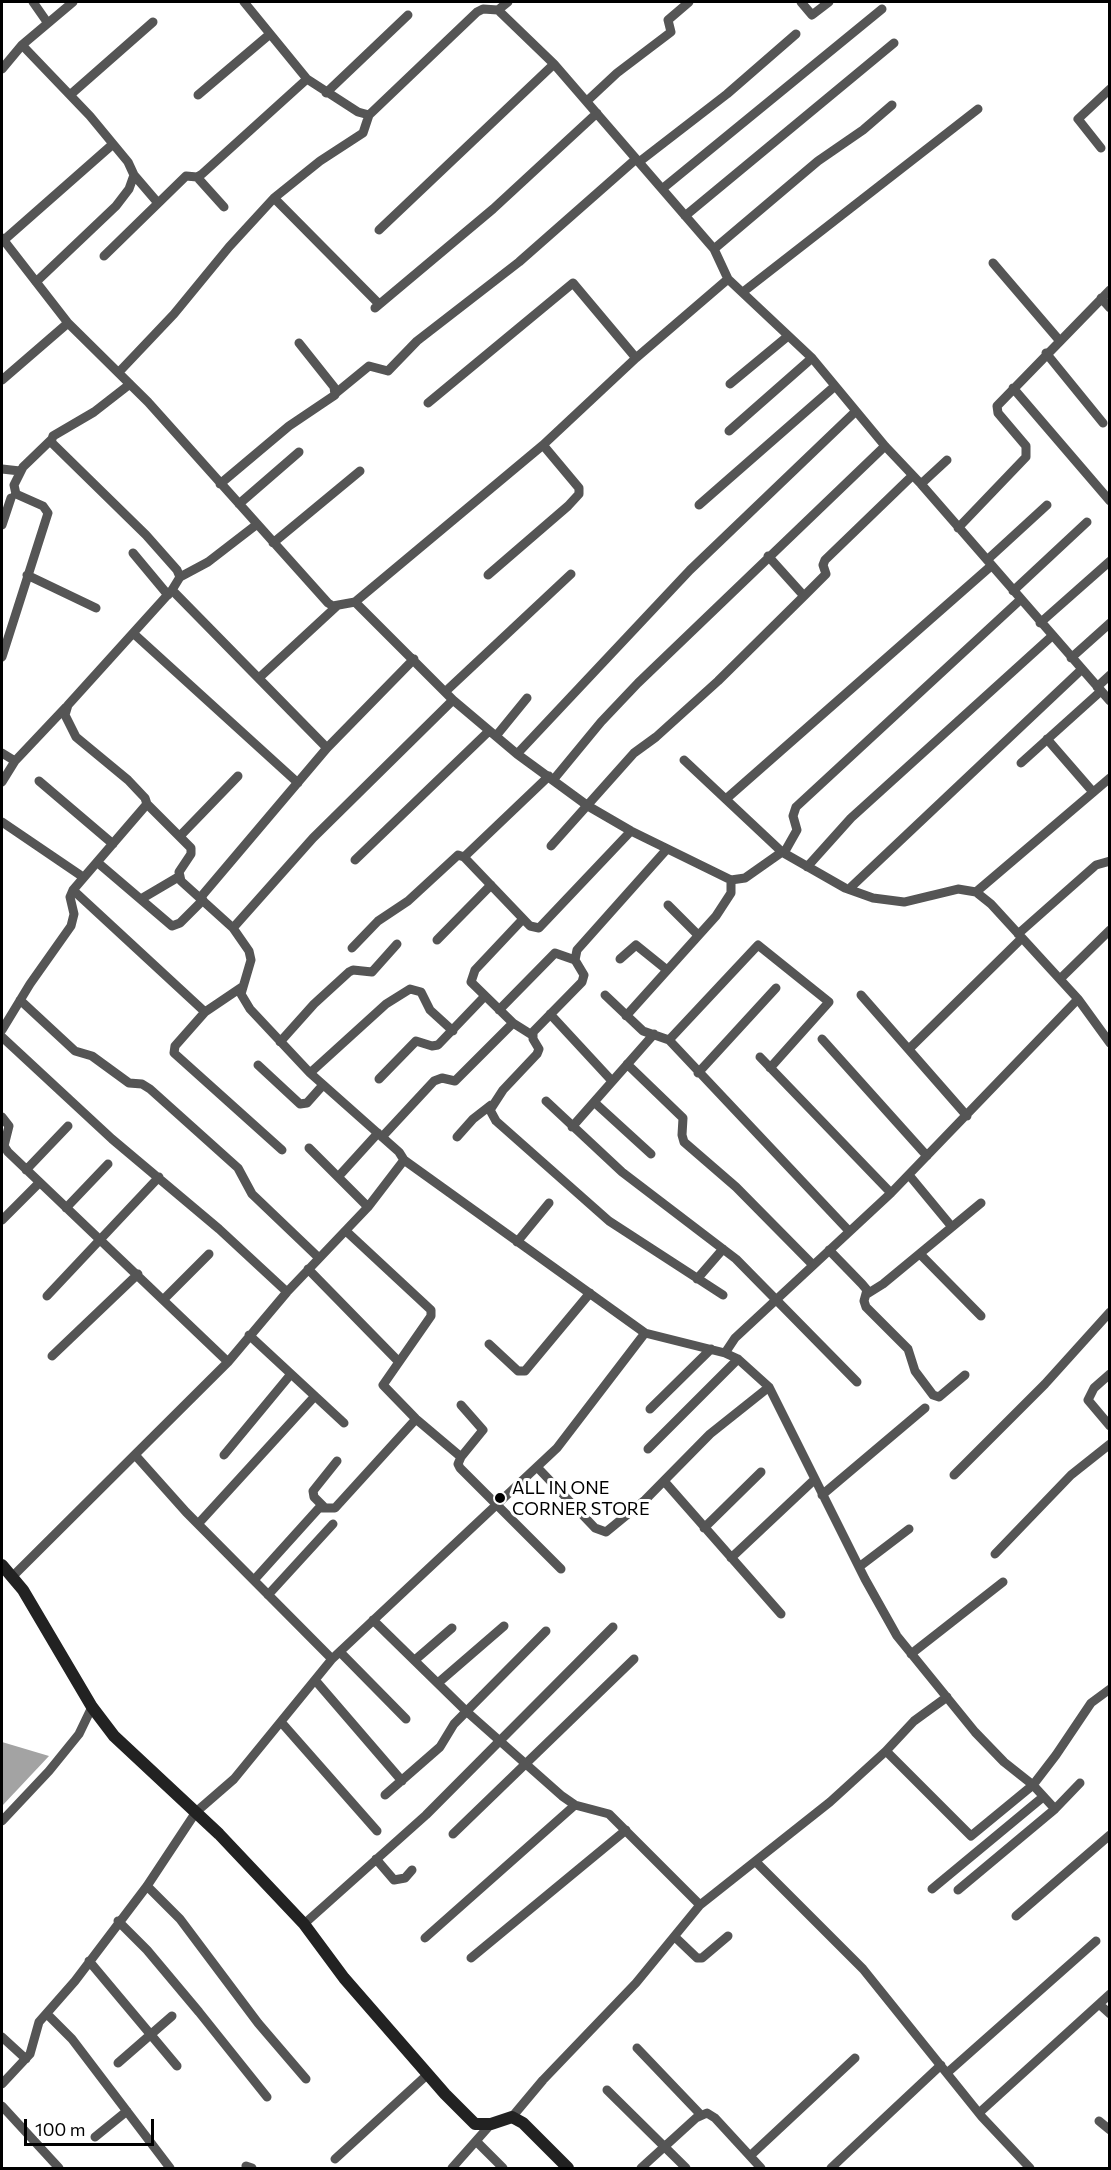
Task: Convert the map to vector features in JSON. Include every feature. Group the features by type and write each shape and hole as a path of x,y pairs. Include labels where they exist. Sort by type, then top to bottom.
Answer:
{"main road":[{"path":"2,1565 35,1609 92,1707 129,1751 196,1812 304,1924 344,1978 474,2124 491,2124 512,2117 524,2123 568,2169"}],"street":[{"path":"33,2 47,22"},
{"path":"2,69 22,45 73,2"},
{"path":"244,2 307,79 358,112 369,115"},
{"path":"498,10 508,2"},
{"path":"587,101 617,73 671,32 668,20 689,2"},
{"path":"801,2 812,15 829,2"},
{"path":"119,372 174,314 273,198 320,161 363,133 369,115 417,72 470,17 483,9 498,10 554,64 714,249 728,279 812,358 885,446 921,484 1081,670 1110,700"},
{"path":"662,189 882,9"},
{"path":"326,93 408,15"},
{"path":"70,95 153,22"},
{"path":"198,95 270,34"},
{"path":"220,484 289,426 369,366 388,371 417,341 519,262 638,161 727,94 796,34"},
{"path":"685,216 894,43"},
{"path":"22,45 114,144 133,169 134,174 158,203"},
{"path":"379,230 554,64"},
{"path":"197,177 307,79"},
{"path":"1101,148 1078,119 1110,89"},
{"path":"714,249 818,161 863,130 892,105"},
{"path":"743,292 978,109"},
{"path":"273,198 377,306 493,209 597,113"},
{"path":"114,144 3,239 68,323 119,372 327,603 338,606 355,602 543,445 636,358 728,279"},
{"path":"36,282 116,206 129,189 134,174"},
{"path":"104,256 186,176 197,177 224,207"},
{"path":"993,263 1059,340"},
{"path":"428,403 573,283 636,358"},
{"path":"958,528 1026,457 1028,450 996,410 997,406 1046,353 1110,290"},
{"path":"1101,298 1110,308"},
{"path":"2,380 68,323"},
{"path":"730,384 788,336"},
{"path":"299,343 334,387 336,393"},
{"path":"1046,353 1103,423"},
{"path":"729,431 812,358"},
{"path":"2,525 9,498 20,471 52,439 94,412 130,384"},
{"path":"699,504 835,386"},
{"path":"1013,388 1110,501"},
{"path":"517,754 690,570 856,411"},
{"path":"52,439 56,448 146,535 177,570 180,577"},
{"path":"488,575 579,494 579,488 543,445"},
{"path":"465,857 552,778 638,682 885,446"},
{"path":"239,504 299,452"},
{"path":"921,484 947,460"},
{"path":"2,469 20,471"},
{"path":"273,543 360,471"},
{"path":"550,846 634,753 664,730 718,681 826,574 823,565 825,560 912,476"},
{"path":"2,656 5,627 27,575 48,513 43,506 9,498"},
{"path":"726,799 989,563 1047,505"},
{"path":"1013,591 1087,522"},
{"path":"2,782 15,761 170,593 180,577 207,562 256,525"},
{"path":"133,553 170,593 260,677 327,748"},
{"path":"768,556 804,596"},
{"path":"1040,623 1110,561"},
{"path":"445,692 571,574"},
{"path":"27,575 96,608"},
{"path":"355,602 453,700 517,754 588,806 631,831 731,880 745,878 783,853 797,830 793,816 796,807 1020,600"},
{"path":"260,677 338,606"},
{"path":"1071,658 1110,623"},
{"path":"133,633 298,783"},
{"path":"807,867 851,818 1052,636"},
{"path":"97,862 172,926 180,923 327,748 414,659"},
{"path":"849,889 1081,670"},
{"path":"1021,763 1099,689 1110,675"},
{"path":"355,860 493,733 527,698"},
{"path":"233,928 313,838 453,700"},
{"path":"68,705 65,715 76,737 128,780 145,798 147,804 192,851 181,867 180,876"},
{"path":"1047,739 1093,792"},
{"path":"2,753 15,761"},
{"path":"684,760 783,853 849,889 873,898 904,902 958,889 976,892 991,904 1106,1030 1110,1043"},
{"path":"180,836 238,776"},
{"path":"976,892 1110,778"},
{"path":"39,781 113,844"},
{"path":"2,1030 71,926 74,914 70,897 73,890 147,804"},
{"path":"2,822 83,877"},
{"path":"352,948 378,921 408,902 455,856 465,857 523,919 536,928 542,926 631,831"},
{"path":"574,960 582,944 667,849"},
{"path":"909,1048 1020,936 1096,865 1110,861"},
{"path":"180,876 233,928 245,943 251,960 241,994 249,1009 323,1085 380,1135 404,1160 645,1333 725,1353 738,1359 769,1387 859,1568 910,1654 987,1747 1033,1785 1055,1809"},
{"path":"141,899 180,876"},
{"path":"626,1016 727,901 731,893 731,880"},
{"path":"437,940 491,885"},
{"path":"73,890 205,1012"},
{"path":"668,905 698,935"},
{"path":"457,1137 473,1119 491,1105 537,1054 539,1048 532,1035 513,1023 473,986 471,976 523,919"},
{"path":"1060,979 1110,930"},
{"path":"280,1042 314,1004 349,972 353,970 372,972 397,945"},
{"path":"620,959 636,945 667,970"},
{"path":"669,1040 758,945 829,1002 770,1068"},
{"path":"499,1010 555,953 574,960 584,979 532,1035"},
{"path":"242,987 205,1012 175,1046 174,1053 282,1150"},
{"path":"698,1073 776,988"},
{"path":"310,1072 386,1004 410,989 421,992 430,1010 453,1031"},
{"path":"605,995 646,1033 669,1040 849,1231"},
{"path":"861,995 967,1116"},
{"path":"379,1079 416,1041 435,1047 484,997"},
{"path":"725,1353 735,1338 909,1175 1078,999"},
{"path":"20,1000 75,1051 92,1056 129,1083 142,1083 150,1089 238,1168 252,1194 319,1258"},
{"path":"550,1014 612,1081"},
{"path":"338,1177 434,1081 442,1078 454,1081 513,1023"},
{"path":"572,1127 654,1034"},
{"path":"2,1036 112,1139 159,1177 287,1292"},
{"path":"822,1039 927,1156"},
{"path":"760,1057 891,1193"},
{"path":"627,1064 679,1112 684,1124 682,1135 684,1142 736,1188 813,1264"},
{"path":"258,1065 300,1104 307,1103 323,1085"},
{"path":"546,1101 621,1172 723,1249 857,1382"},
{"path":"594,1102 651,1154"},
{"path":"491,1105 491,1115 496,1121 594,1209 697,1280 723,1295"},
{"path":"2,1117 10,1130 3,1145 8,1152 228,1362"},
{"path":"26,1170 68,1126"},
{"path":"309,1148 368,1207"},
{"path":"12,1577 228,1362 287,1292 368,1207 404,1160"},
{"path":"66,1208 108,1164"},
{"path":"909,1175 952,1227"},
{"path":"47,1296 159,1177"},
{"path":"2,1220 39,1183"},
{"path":"517,1242 549,1203"},
{"path":"965,1375 939,1397 933,1395 915,1371 908,1348 866,1307 864,1301 867,1294 920,1254 981,1203"},
{"path":"346,1231 432,1312 383,1385 416,1419 461,1457"},
{"path":"697,1280 723,1249"},
{"path":"829,1250 862,1284 867,1294"},
{"path":"164,1299 209,1254"},
{"path":"920,1254 981,1316"},
{"path":"308,1269 398,1361"},
{"path":"52,1356 138,1274"},
{"path":"489,1344 518,1371 525,1371 590,1293"},
{"path":"954,1475 1045,1384 1110,1312"},
{"path":"2,2084 26,2059 32,2049 36,2028 147,1886 196,1812 234,1779 333,1659 557,1448 645,1333"},
{"path":"249,1335 344,1423"},
{"path":"650,1409 711,1349"},
{"path":"648,1449 738,1359"},
{"path":"224,1455 291,1374"},
{"path":"1110,1374 1094,1388 1088,1400 1110,1426"},
{"path":"537,1467 595,1528 603,1533 619,1522 664,1481 710,1434 769,1387"},
{"path":"198,1524 315,1396"},
{"path":"461,1405 483,1430 461,1457 458,1464 460,1468 561,1569"},
{"path":"822,1495 925,1408"},
{"path":"254,1580 317,1510 324,1507 335,1508 416,1419"},
{"path":"995,1554 1071,1475 1110,1444"},
{"path":"136,1456 198,1524 333,1659"},
{"path":"324,1507 314,1497 313,1491 337,1461"},
{"path":"704,1528 761,1472"},
{"path":"731,1558 814,1479"},
{"path":"664,1481 781,1614"},
{"path":"268,1594 333,1524"},
{"path":"859,1568 909,1529"},
{"path":"910,1654 1003,1582"},
{"path":"373,1620 466,1711 575,1805 609,1814 700,1905"},
{"path":"438,1683 504,1626"},
{"path":"304,1924 426,1815 613,1627"},
{"path":"414,1660 452,1628"},
{"path":"385,1795 440,1747 454,1724 546,1631"},
{"path":"340,1652 406,1719"},
{"path":"453,1834 528,1764 634,1659"},
{"path":"315,1680 402,1781"},
{"path":"886,1750 971,1836 1033,1785 1091,1703 1110,1689"},
{"path":"512,2117 543,2080 636,1983 700,1905 757,1863 830,1802 914,1721 947,1697"},
{"path":"2,1821 49,1771 79,1734 92,1707"},
{"path":"281,1722 377,1831"},
{"path":"958,1890 1055,1809 1080,1783"},
{"path":"932,1889 1043,1797"},
{"path":"424,1938 575,1805"},
{"path":"471,1958 626,1830"},
{"path":"1016,1916 1110,1835"},
{"path":"376,1858 394,1880 405,1878 412,1870"},
{"path":"757,1863 863,1969 979,2114 1030,2169"},
{"path":"147,1886 180,1919 258,2023 306,2079"},
{"path":"118,1921 147,1950 267,2097"},
{"path":"675,1937 697,1958 702,1958 728,1935"},
{"path":"831,2169 944,2069 1096,1941"},
{"path":"89,1961 177,2066"},
{"path":"979,2114 1110,1994"},
{"path":"1099,2004 1110,2014"},
{"path":"47,2014 72,2039 170,2169"},
{"path":"118,2063 172,2016"},
{"path":"2,2037 26,2059"},
{"path":"637,2048 700,2114"},
{"path":"750,2156 855,2058"},
{"path":"335,2159 428,2074"},
{"path":"607,2090 686,2169"},
{"path":"2,2106 59,2169"},
{"path":"95,2137 127,2110"},
{"path":"641,2169 700,2114 707,2113 715,2118 761,2169"},
{"path":"1099,2121 1110,2130"},
{"path":"456,2167 491,2124"},
{"path":"477,2142 503,2169"}],"shaded area":[{"path":"2,1742 49,1756 2,1806"}],"place":[{"name":"ALL IN ONE CORNER STORE","path":"500,1498"}]}
